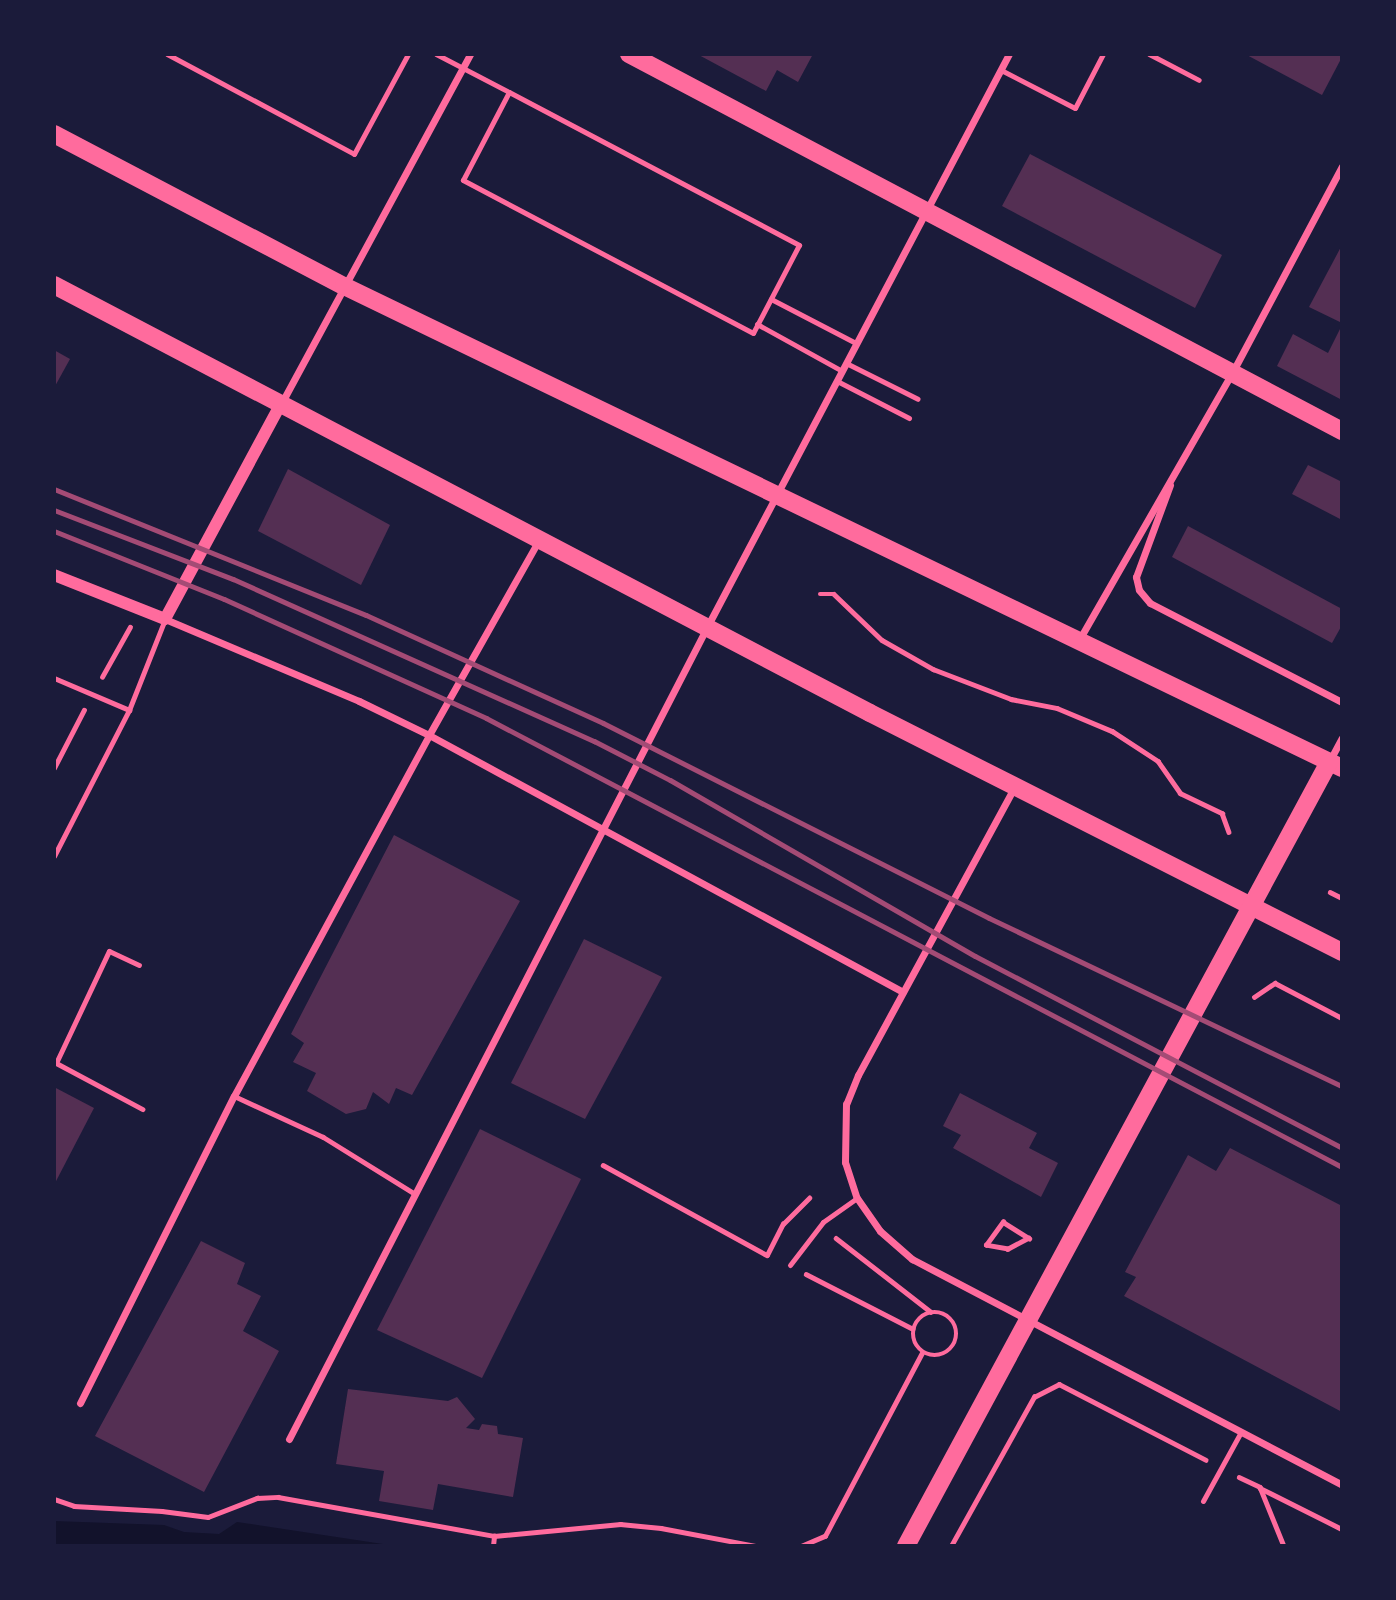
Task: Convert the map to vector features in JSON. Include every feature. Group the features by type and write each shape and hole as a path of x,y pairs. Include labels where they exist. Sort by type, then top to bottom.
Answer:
{"main road":[{"path":"629,54 1342,431"},
{"path":"54,134 344,286 1335,765 1251,906 906,1546"},
{"path":"54,285 707,627 1342,952"}],"street":[{"path":"166,619 470,54"},
{"path":"289,1439 707,627 1009,54"},
{"path":"1079,640 1232,373 1342,166"},
{"path":"1179,462 1136,577 1139,590 1150,603 1342,702"},
{"path":"80,1403 234,1096 429,735 540,539"},
{"path":"54,575 347,696 429,735 904,992"},
{"path":"1335,765 1342,737"},
{"path":"1015,786 858,1075 846,1104 845,1162 857,1198 880,1231 912,1259 1342,1485"}],"lane":[{"path":"167,54 354,154 408,54"},
{"path":"436,54 463,69 509,92 799,245 752,333 463,180 509,92"},
{"path":"1001,70 1075,108 1103,54"},
{"path":"1149,54 1199,80"},
{"path":"771,299 856,343"},
{"path":"757,324 842,371"},
{"path":"846,363 918,399"},
{"path":"837,381 909,418"},
{"path":"54,856 129,710 166,619"},
{"path":"54,678 129,710"},
{"path":"139,965 110,951 55,1063 142,1109"},
{"path":"234,1096 323,1137 415,1194"},
{"path":"790,1265 823,1222 857,1198"},
{"path":"1203,1501 1241,1432"}],"path":[{"path":"821,594 834,594 883,640 921,664 1011,699 1057,708 1112,732 1158,761 1181,793 1222,813 1229,832"},
{"path":"1330,891 1342,898"},
{"path":"1254,997 1275,984 1342,1018"},
{"path":"603,1165 767,1255 783,1224 808,1198"},
{"path":"1003,1222 1029,1238 1008,1249 986,1245 1003,1222"},
{"path":"832,1235 932,1312"},
{"path":"806,1274 913,1329"},
{"path":"932,1312 941,1312 954,1322 957,1339 947,1354 930,1357 916,1346 913,1329 923,1315 932,1312"},
{"path":"801,1546 825,1536 922,1353"},
{"path":"951,1546 1034,1396 1059,1384 1342,1530"},
{"path":"1260,1487 1284,1546"},
{"path":"54,1499 74,1506 162,1511 208,1517 257,1498 278,1497 494,1536 620,1524 755,1546"},
{"path":"493,1546 494,1536"}],"shaded area":[{"path":"54,1521 164,1525 184,1532 219,1534 237,1522 396,1546 54,1546"}],"building":[{"path":"697,54 813,54 798,82 777,70 766,91"},
{"path":"1245,54 1342,54 1342,57 1322,95"},
{"path":"1030,154 1222,255 1195,308 1002,206"},
{"path":"1342,245 1342,323 1309,307"},
{"path":"1340,329 1342,400 1277,366 1293,334 1328,353"},
{"path":"54,350 70,359 54,388"},
{"path":"1308,465 1342,482 1342,520 1292,494"},
{"path":"288,469 390,525 361,585 258,531"},
{"path":"1188,526 1342,609 1342,625 1332,643 1172,557"},
{"path":"394,835 520,901 412,1095 396,1088 389,1104 373,1092 366,1109 346,1114 307,1091 316,1073 293,1062 304,1043 291,1034"},
{"path":"584,939 662,977 585,1119 511,1083"},
{"path":"54,1087 94,1108 54,1185"},
{"path":"960,1093 1037,1133 1029,1148 1058,1163 1041,1197 953,1148 961,1135 943,1126"},
{"path":"480,1129 581,1179 482,1378 377,1330"},
{"path":"1230,1148 1342,1206 1342,1412 1124,1296 1136,1277 1125,1272 1188,1155 1216,1171"},
{"path":"201,1241 245,1263 237,1284 261,1296 243,1331 279,1351 204,1492 95,1436"},
{"path":"348,1389 448,1401 457,1397 475,1419 466,1428 479,1430 482,1424 497,1426 498,1434 523,1438 513,1497 438,1484 433,1510 379,1501 384,1471 336,1464"}],"railway":[{"path":"54,489 366,615 603,723 989,918 1342,1086"},
{"path":"54,510 233,579 594,741 670,780 975,956 1342,1148"},
{"path":"54,531 224,599 486,718 1342,1167"}]}
